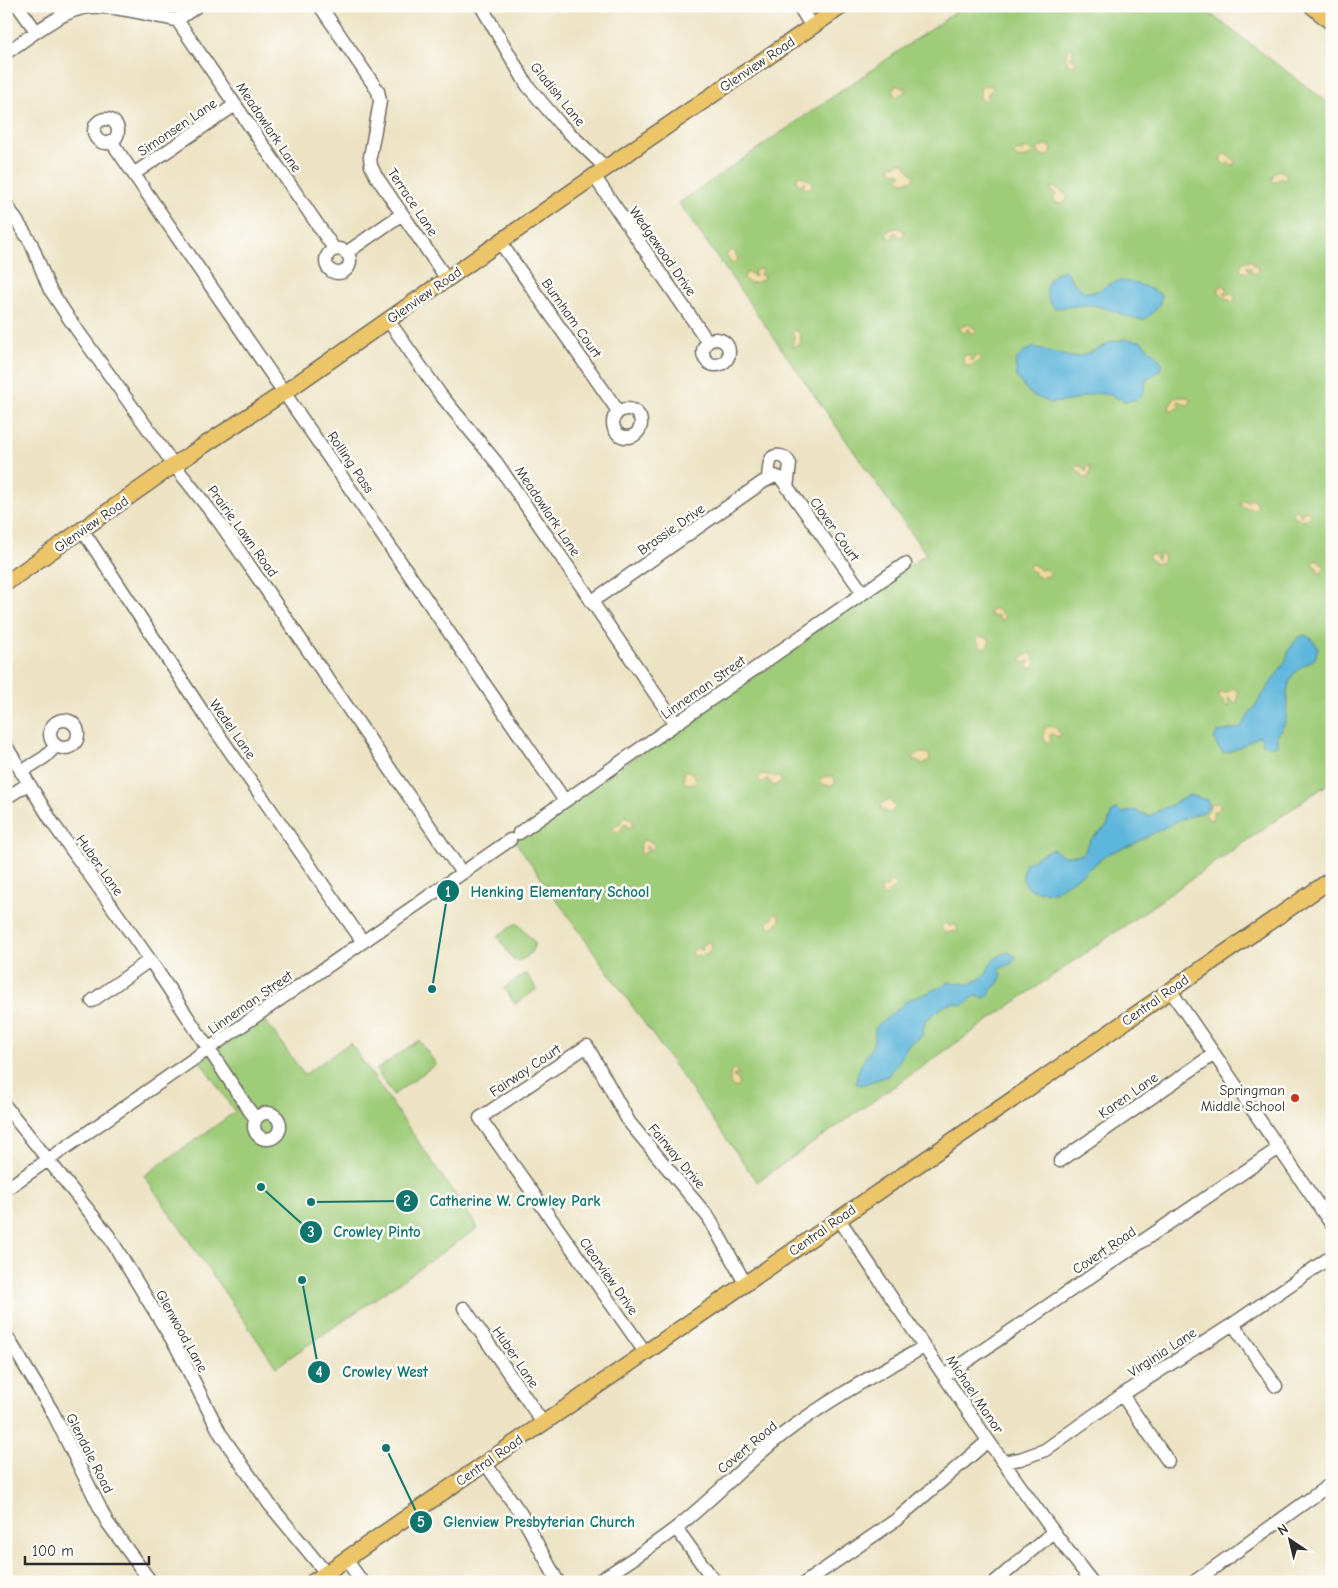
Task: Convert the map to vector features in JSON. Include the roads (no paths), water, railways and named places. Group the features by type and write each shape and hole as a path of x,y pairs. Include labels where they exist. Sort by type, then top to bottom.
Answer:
{"main road":[{"name":"Glenview Road","path":"6,583 83,531 174,465 285,392 842,6"},
{"path":"1312,6 1332,23"},
{"name":"Central Road","path":"313,1582 1332,879"}],"street":[{"path":"18,6 36,32"},
{"path":"6,54 36,32 73,11 88,7 133,9 177,20 197,6"},
{"name":"Terrace Lane","path":"320,6 378,91 380,101 370,157 371,166 447,279"},
{"name":"Gladish Lane","path":"481,6 528,85 600,172"},
{"path":"799,6 812,27"},
{"name":"Meadowlark Lane","path":"177,20 235,105 340,251 402,214"},
{"name":"Simonsen Lane","path":"135,173 235,105"},
{"name":"Rolling Pass","path":"111,141 135,173 566,801"},
{"name":"Wedgewood Drive","path":"600,172 708,342"},
{"name":"Prairie Lawn Road","path":"6,204 31,243 49,288 133,410 220,522 462,873"},
{"name":"Burnham Court","path":"500,242 618,411"},
{"name":"Meadowlark Lane","path":"388,320 440,394 496,462 676,724"},
{"path":"775,456 786,458 790,464 787,482 785,484 780,478 775,476 767,480 770,461 775,456"},
{"name":"Brassie Drive","path":"591,602 767,480"},
{"name":"Clover Court","path":"785,484 863,594"},
{"name":"Wedel Lane","path":"83,531 202,711 362,942"},
{"name":"Linneman Street","path":"6,1188 209,1049 905,564"},
{"name":"Huber Lane","path":"6,746 28,784 80,864 150,960 256,1118"},
{"path":"21,772 45,757 56,746"},
{"path":"6,798 28,784"},
{"path":"92,1001 150,960"},
{"path":"1170,990 1332,1225"},
{"name":"Fairway Court","path":"480,1118 587,1046"},
{"name":"Fairway Drive","path":"587,1046 629,1122 709,1218 745,1283"},
{"name":"Karen Lane","path":"1060,1161 1214,1054"},
{"name":"Glenwood Lane","path":"6,1107 108,1235 176,1346 220,1433 270,1505 326,1573"},
{"name":"Clearview Drive","path":"480,1118 645,1352"},
{"name":"Covert Road","path":"945,1376 1279,1148"},
{"name":"Michael Manor","path":"839,1218 988,1441 1092,1582"},
{"name":"Virginia Lane","path":"1003,1462 1020,1459 1045,1450 1122,1395 1233,1324 1332,1256"},
{"name":"Huber Lane","path":"464,1308 543,1423"},
{"path":"1233,1324 1276,1386"},
{"name":"Glendale Road","path":"6,1335 52,1411 107,1522 151,1582"},
{"name":"Covert Road","path":"597,1582 676,1528 782,1435 862,1382 924,1347"},
{"path":"1122,1395 1168,1461"},
{"path":"806,1582 896,1520 988,1441"},
{"path":"485,1463 521,1514 558,1582"},
{"path":"1194,1582 1332,1483"},
{"path":"676,1528 715,1582"},
{"path":"995,1582 1054,1532"},
{"path":"346,1559 362,1582"}],"water":[{"path":"1065,270 1073,282 1085,292 1096,291 1115,282 1125,281 1157,292 1161,295 1160,303 1154,312 1144,320 1092,305 1054,308 1047,297 1047,285 1053,275"},
{"path":"1125,339 1141,341 1162,362 1160,370 1146,380 1144,392 1136,400 1124,401 1110,395 1095,393 1070,401 1050,403 1030,394 1017,378 1015,361 1024,352 1034,347 1070,357 1080,356 1111,342"},
{"path":"1306,635 1313,640 1318,648 1315,659 1298,670 1289,683 1287,714 1282,728 1277,734 1277,745 1268,746 1262,743 1259,736 1237,749 1223,753 1217,746 1214,737 1218,732 1240,728 1285,662 1289,650 1298,637"},
{"path":"1190,795 1207,800 1209,806 1204,812 1179,820 1129,846 1109,853 1081,875 1054,892 1035,891 1027,887 1023,880 1023,871 1026,863 1049,850 1053,849 1064,856 1083,854 1091,839 1107,826 1112,812 1116,809 1123,813 1134,810 1149,816"},
{"path":"1009,952 1016,957 1011,964 999,969 1002,975 998,984 991,989 990,994 985,998 975,996 962,1006 954,1003 944,1006 925,1021 922,1036 908,1045 888,1076 862,1085 856,1083 861,1065 872,1047 875,1028 908,1000 930,992 949,982 970,984 985,976 994,960 1000,955"}],"place":[{"name":"Henking Elementary School","path":"432,989"},
{"name":"Springman Middle School","path":"1295,1098"},
{"name":"Crowley Pinto","path":"261,1187"},
{"name":"Catherine W. Crowley Park","path":"311,1202"},
{"name":"Crowley West","path":"302,1280"},
{"name":"Glenview Presbyterian Church","path":"386,1448"}]}
